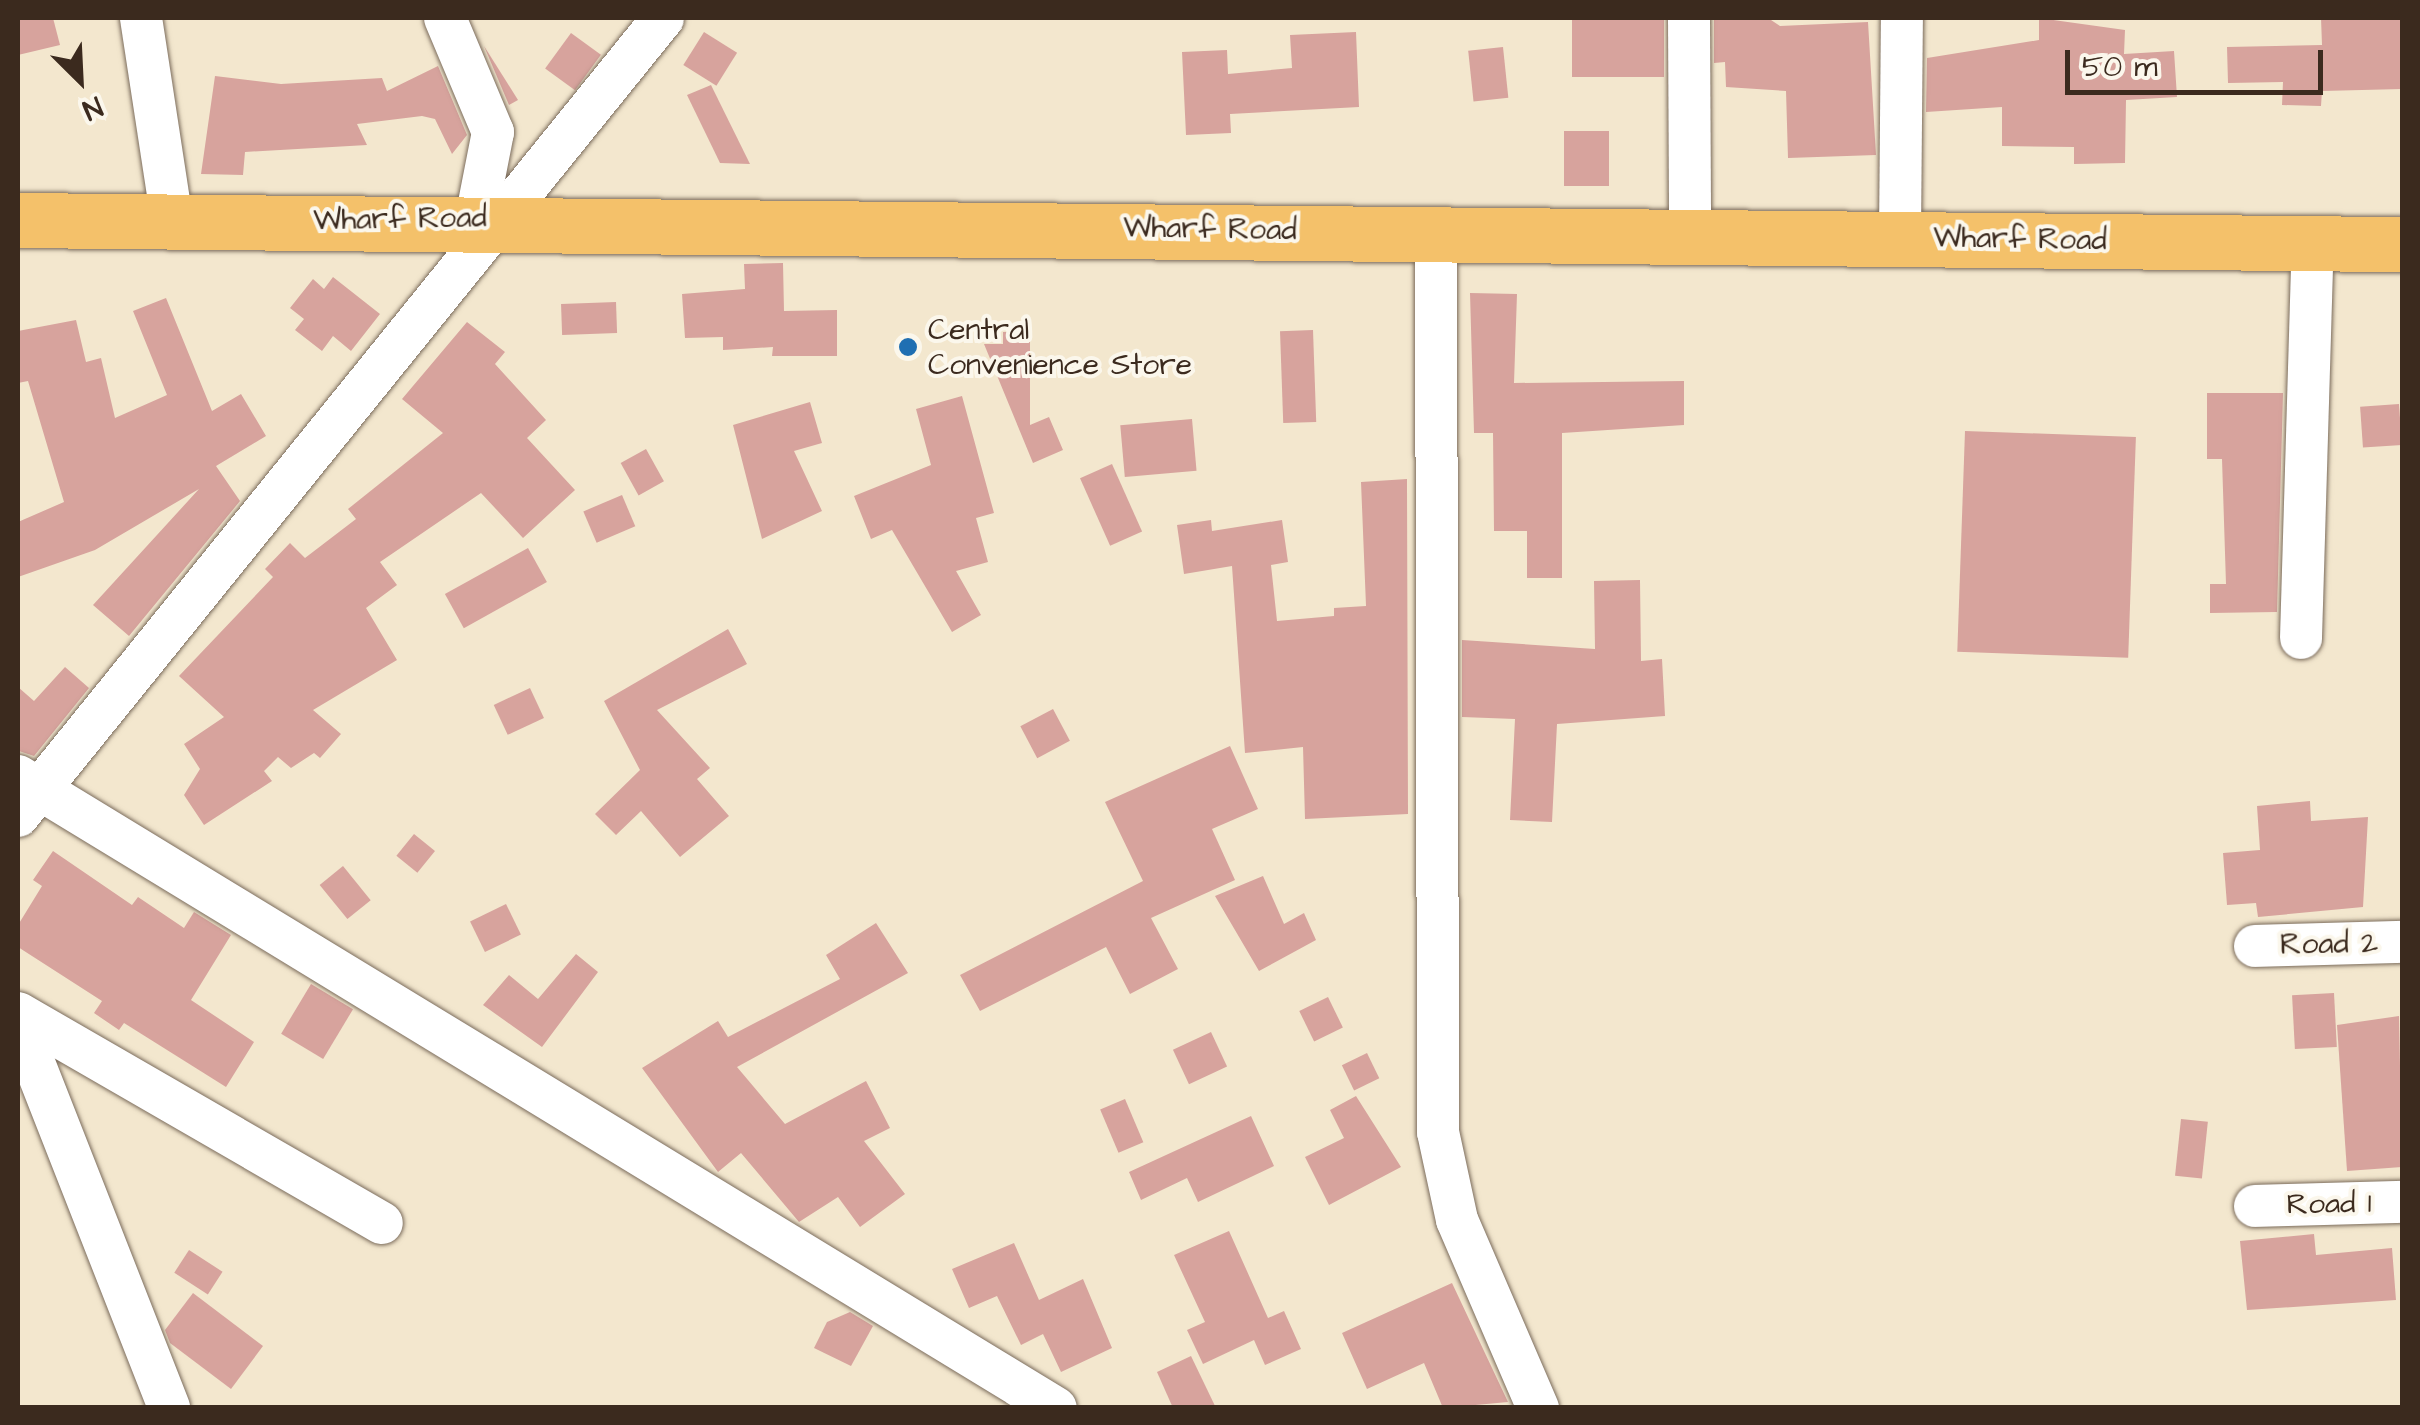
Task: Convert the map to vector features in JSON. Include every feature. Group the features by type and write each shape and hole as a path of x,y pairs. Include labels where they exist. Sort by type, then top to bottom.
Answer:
{"main road":[{"name":"Wharf Road","path":"18,220 492,218 2402,244"}],"street":[{"path":"142,18 172,221"},
{"path":"445,18 493,132 492,218"},
{"path":"615,18 632,57"},
{"path":"663,18 492,218 24,794 1056,1408"},
{"path":"1689,18 1690,233"},
{"path":"1900,236 1902,18"},
{"path":"1436,232 1438,1132 1457,1220 1538,1408"},
{"path":"2301,638 2313,242"},
{"name":"Road 2","path":"2255,946 2402,942"},
{"path":"18,1013 382,1223"},
{"path":"18,1022 169,1408"},
{"name":"Road 1","path":"2255,1206 2402,1202"}],"building":[{"path":"18,18 53,18 60,45 18,55"},
{"path":"1572,18 1664,18 1664,77 1572,77"},
{"path":"1768,18 1780,26 1868,22 1876,155 1788,158 1786,91 1726,87 1725,62 1714,63 1714,20"},
{"path":"2039,18 2125,30 2124,54 2174,51 2177,97 2126,100 2125,163 2074,164 2074,147 2002,146 2002,107 1926,112 1927,58 2039,40"},
{"path":"2321,18 2402,18 2402,89 2322,91 2321,106 2282,105 2283,82 2228,83 2227,47 2322,45"},
{"path":"704,32 737,53 716,86 683,65"},
{"path":"1356,32 1359,107 1230,114 1231,133 1186,135 1182,52 1227,50 1228,74 1292,68 1290,35"},
{"path":"571,33 601,55 575,90 545,69"},
{"path":"484,46 518,100 509,105"},
{"path":"1503,47 1508,98 1474,101 1468,51"},
{"path":"438,66 467,135 452,154 435,119 422,116 357,124 367,145 245,152 243,175 201,174 215,76 281,84 382,78 387,91"},
{"path":"711,85 750,164 720,163 687,95"},
{"path":"1564,131 1609,131 1609,186 1564,186"},
{"path":"783,263 784,311 837,310 837,356 772,356 773,347 723,350 723,337 685,338 682,294 745,289 744,264"},
{"path":"333,277 380,314 351,351 333,336 322,351 295,330 304,319 290,308 313,279 324,289"},
{"path":"1470,293 1517,294 1514,383 1684,381 1684,425 1562,433 1562,578 1527,578 1527,531 1494,531 1493,433 1474,433"},
{"path":"166,298 212,411 241,394 266,436 216,466 240,501 129,636 93,605 199,489 95,550 18,577 18,522 64,502 28,381 18,383 18,331 76,320 86,362 101,358 115,418 167,395 133,311"},
{"path":"616,302 617,333 562,335 561,304"},
{"path":"467,322 505,352 495,364 546,420 527,438 575,490 523,538 481,493 380,562 397,585 366,608 397,660 313,710 341,734 320,758 314,753 291,768 278,757 264,771 272,781 204,825 184,795 200,769 184,744 224,717 179,676 273,577 265,569 290,543 305,558 356,519 348,509 443,433 402,399"},
{"path":"1313,330 1316,422 1283,423 1280,331"},
{"path":"1030,331 1030,425 1049,417 1063,450 1033,463 984,344 1003,344 1003,332"},
{"path":"2207,393 2283,393 2277,612 2210,613 2210,584 2226,584 2222,459 2207,459"},
{"path":"962,396 994,513 976,518 988,562 956,571 981,615 952,632 892,530 871,539 854,496 931,465 916,409"},
{"path":"810,402 822,443 794,451 822,511 762,539 733,425"},
{"path":"2399,404 2402,445 2363,448 2360,407"},
{"path":"1192,419 1197,471 1125,477 1120,425"},
{"path":"1965,431 2136,437 2128,658 1957,652"},
{"path":"646,449 664,481 639,495 621,463"},
{"path":"1112,464 1142,532 1110,546 1080,478"},
{"path":"1407,479 1408,814 1305,819 1303,747 1245,753 1232,566 1184,574 1177,525 1211,520 1212,531 1282,520 1288,562 1271,565 1277,621 1334,616 1334,608 1366,606 1361,482"},
{"path":"622,495 635,526 597,543 583,511"},
{"path":"528,548 547,582 464,628 445,594"},
{"path":"1640,580 1641,661 1662,659 1665,716 1557,724 1552,822 1510,820 1515,719 1462,717 1462,640 1595,649 1594,581"},
{"path":"728,629 747,664 657,710 710,768 697,779 729,816 680,857 641,811 616,835 595,814 640,770 604,701"},
{"path":"65,667 89,688 34,756 19,751 18,687 34,701"},
{"path":"530,688 544,718 508,735 494,705"},
{"path":"1053,709 1070,741 1037,758 1020,726"},
{"path":"1230,746 1258,809 1212,829 1235,880 1151,918 1178,969 1130,994 1106,947 980,1011 960,975 1143,881 1105,802"},
{"path":"2310,801 2311,821 2368,817 2363,907 2258,917 2256,903 2227,905 2223,853 2260,850 2257,806"},
{"path":"414,834 435,851 417,873 396,856"},
{"path":"53,851 132,905 138,897 184,928 194,912 231,935 191,1000 254,1042 226,1087 124,1023 119,1030 94,1013 102,1001 18,947 18,925 42,886 33,880"},
{"path":"343,866 371,900 347,919 320,885"},
{"path":"1263,876 1284,924 1304,913 1316,940 1259,971 1215,896"},
{"path":"506,904 521,935 485,952 470,922"},
{"path":"876,923 908,973 737,1067 785,1124 866,1081 890,1128 864,1141 905,1194 860,1227 838,1197 799,1222 741,1153 718,1172 642,1068 718,1021 728,1037 840,979 826,955"},
{"path":"576,954 598,972 542,1047 483,1005 509,975 538,999"},
{"path":"311,984 353,1009 323,1059 281,1034"},
{"path":"2334,993 2337,1047 2295,1049 2292,995"},
{"path":"1328,997 1343,1028 1314,1042 1299,1011"},
{"path":"2399,1016 2402,1167 2347,1171 2337,1025"},
{"path":"1211,1032 1227,1066 1189,1084 1173,1050"},
{"path":"1367,1053 1379,1078 1354,1090 1342,1065"},
{"path":"1356,1096 1401,1167 1329,1205 1305,1157 1344,1138 1330,1110"},
{"path":"1125,1099 1143,1142 1119,1153 1100,1110"},
{"path":"1251,1116 1274,1166 1198,1202 1187,1178 1141,1200 1129,1172"},
{"path":"2181,1119 2208,1122 2202,1179 2175,1176"},
{"path":"1229,1231 1268,1318 1284,1311 1301,1349 1265,1365 1254,1340 1203,1364 1187,1330 1205,1322 1174,1255"},
{"path":"2314,1234 2316,1255 2392,1248 2396,1300 2247,1310 2240,1241"},
{"path":"1014,1243 1039,1300 1083,1279 1112,1348 1061,1372 1043,1334 1021,1345 997,1296 969,1308 952,1269"},
{"path":"189,1250 223,1272 208,1294 174,1273"},
{"path":"1452,1283 1508,1402 1443,1408 1424,1363 1367,1389 1342,1333"},
{"path":"193,1293 263,1346 231,1389 170,1343 165,1330"},
{"path":"850,1312 873,1326 851,1366 814,1348 827,1322"},
{"path":"1191,1356 1216,1408 1173,1408 1157,1372"}],"place":[{"name":"Central Convenience Store","path":"908,347"}]}
